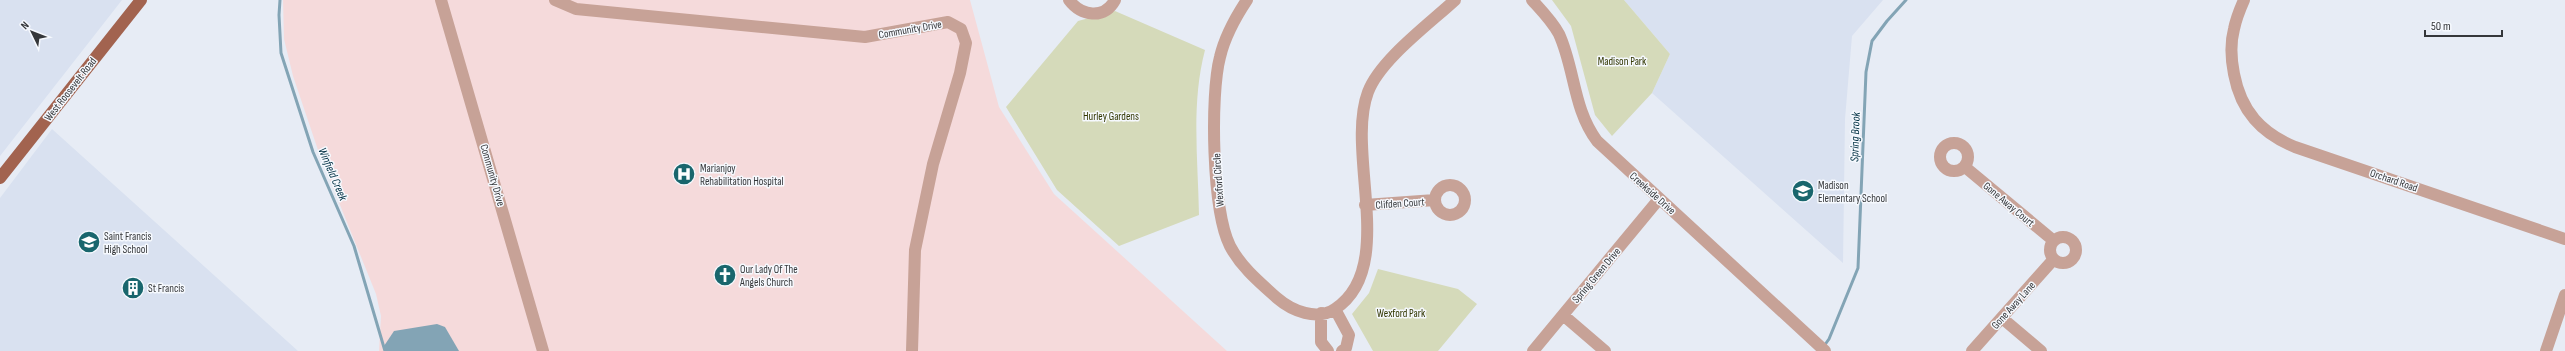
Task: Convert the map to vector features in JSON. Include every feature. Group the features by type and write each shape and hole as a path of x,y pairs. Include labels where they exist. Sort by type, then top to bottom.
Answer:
{"main road":[{"name":"West Roosevelt Road","path":"0,178 140,0"}],"street":[{"name":"Community Drive","path":"441,0 543,351"},
{"name":"Community Drive","path":"555,0 576,9 865,37 948,22 961,29 966,42 933,164 915,250 912,351"},
{"path":"1069,0 1075,8 1084,13 1094,14 1104,12 1115,0"},
{"name":"Wexford Circle","path":"1247,0 1225,42 1215,82 1213,106 1221,218 1229,245 1239,261 1253,277 1284,305 1308,314 1321,313 1335,309 1347,299 1363,272 1367,233 1361,125 1369,90 1384,66 1455,0"},
{"name":"Creekside Drive","path":"1532,0 1548,18 1558,33 1580,108 1590,132 1603,147 1825,351"},
{"name":"Orchard Road","path":"2244,0 2234,29 2231,48 2240,98 2256,123 2280,140 2565,239"},
{"name":"Gone Away Court","path":"1965,167 2054,241"},
{"name":"Spring Green Drive","path":"1533,351 1660,199"},
{"name":"Clifden Court","path":"1365,205 1435,200"},
{"path":"2063,237 2073,241 2076,251 2075,256 2068,263 2062,264 2053,260 2050,250 2054,241 2063,237"},
{"name":"Gone Away Lane","path":"1972,351 2053,260"},
{"path":"2546,351 2565,295"},
{"path":"1335,309 1349,335 1346,348 1342,351"},
{"path":"1321,313 1321,342 1328,351"},
{"path":"1563,315 1605,351"},
{"path":"2002,318 2041,351"}],"shaded area":[{"path":"0,0 122,0 0,156"},
{"name":"Marianjoy Rehabilitation Hospital","path":"283,0 970,0 999,107 1054,194 1227,351 379,351 381,316 376,294 319,153 293,76 284,39"},
{"name":"Madison Elementary School","path":"1624,0 1883,0 1852,36 1845,119 1843,263 1652,93 1670,54"},
{"name":"Saint Francis High School","path":"52,129 298,351 0,351 0,198"}],"green space":[{"name":"Madison Park","path":"1552,0 1624,0 1670,54 1652,93 1612,136 1595,115 1571,26"},
{"name":"Hurley Gardens","path":"1115,11 1205,50 1198,90 1196,132 1199,215 1119,246 1057,190 1006,107 1078,21"},
{"name":"Wexford Park","path":"1378,269 1458,289 1477,304 1438,351 1373,351 1352,314 1369,293"}],"water":[{"path":"437,324 445,327 459,351 385,351 384,346 394,331"}],"waterway":[{"name":"Winfield Creek","path":"280,0 279,15 281,53 313,152 354,246 385,351"},
{"name":"Spring Brook","path":"1824,346 1829,339 1858,268 1866,72 1872,41 1887,21 1906,0"}],"place":[{"name":"Marianjoy Rehabilitation Hospital","path":"684,174"},
{"name":"Madison Elementary School","path":"1803,191"},
{"name":"Saint Francis High School","path":"89,242"},
{"name":"Our Lady Of The Angels Church","path":"725,275"},
{"name":"St Francis","path":"133,288"}]}
